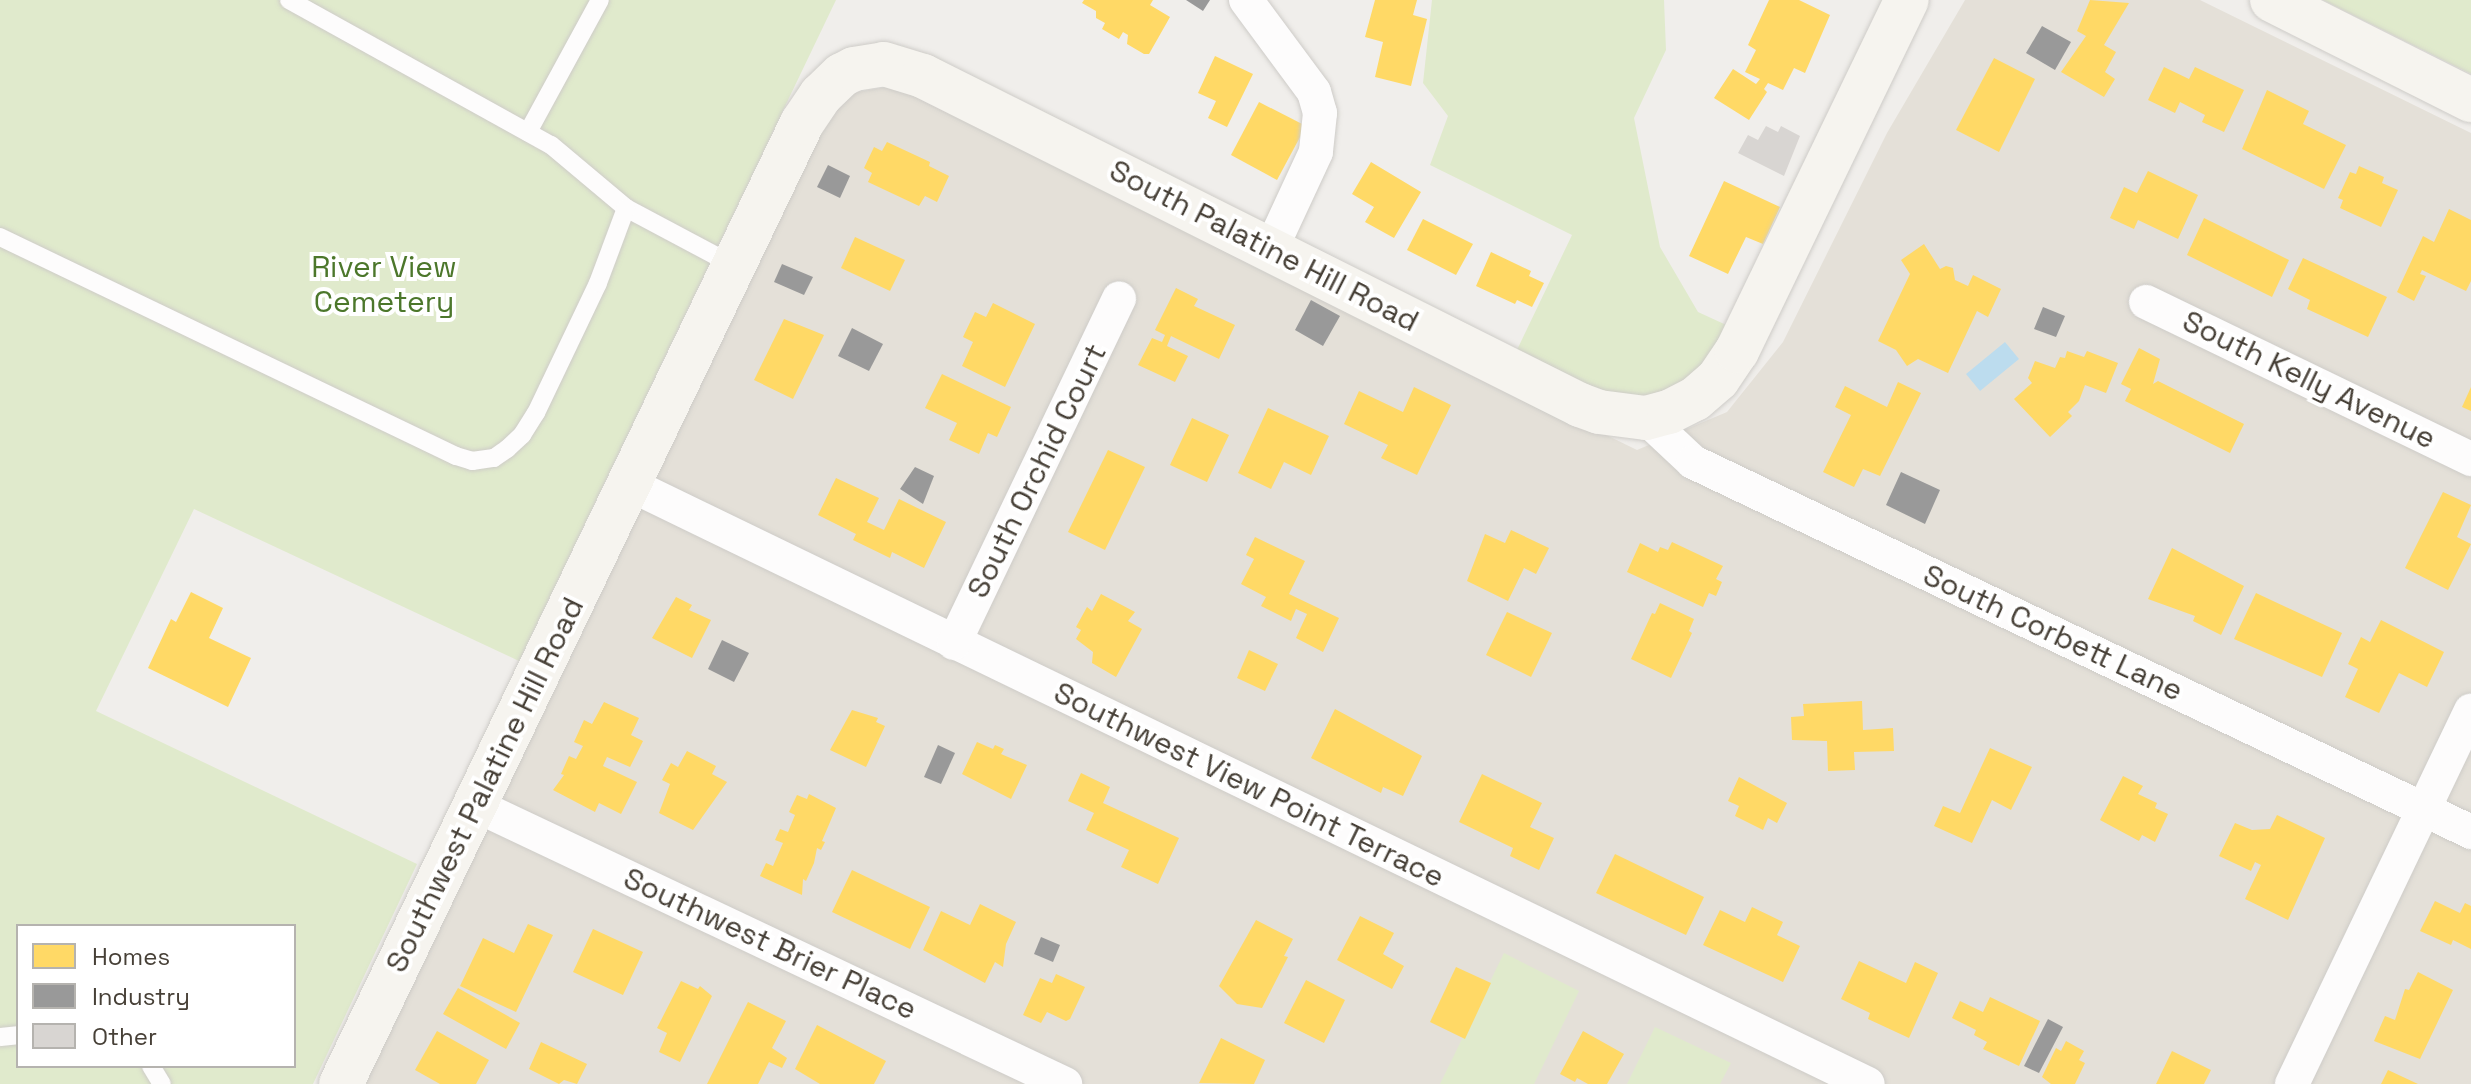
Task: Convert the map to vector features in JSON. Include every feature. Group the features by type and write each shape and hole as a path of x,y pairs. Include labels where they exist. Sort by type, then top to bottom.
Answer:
{"street":[{"path":"1246,0 1314,92 1320,113 1316,152 1271,249"},
{"name":"South Palatine Hill Road","path":"631,485 812,107 842,75 854,69 884,64 923,76 1580,405 1599,412 1646,418 1669,412 1695,399 1718,379 1737,351 1907,0"},
{"path":"2272,0 2471,100"},
{"name":"South Orchid Court","path":"954,643 1119,298"},
{"name":"South Kelly Avenue","path":"2146,302 2471,459"},
{"name":"South Corbett Lane","path":"1646,418 1693,462 2471,832"},
{"name":"Southwest View Point Terrace","path":"631,485 1868,1084"},
{"name":"Southwest Palatine Hill Road","path":"341,1084 631,485"},
{"path":"2292,1084 2471,711"},
{"name":"Southwest Brier Place","path":"475,805 1065,1084"}],"lane":[{"path":"289,0 528,132 570,158 626,208 735,266"},
{"path":"528,132 600,0"},
{"path":"0,237 441,450 472,461 494,458 507,449 522,435 536,413 598,283 626,208"}],"shaded area":[{"path":"1965,0 2200,0 2471,133 2471,1084 365,1084 823,127 851,93 893,86 1637,450 1727,412 1783,342 1887,133"}],"green space":[{"name":"River View Cemetery","path":"0,0 836,0 519,661 194,509 96,711 417,864 313,1084 0,1084"},
{"path":"1432,0 1664,0 1666,50 1634,118 1660,247 1698,312 1735,329 1706,372 1650,400 1607,394 1516,352 1572,235 1430,165 1448,116 1423,83"},
{"path":"2323,0 2471,0 2471,74"},
{"path":"1504,953 1579,991 1534,1084 1440,1084"},
{"path":"1655,1027 1731,1063 1720,1084 1627,1084"}],"water":[{"path":"2005,342 2019,359 1980,391 1966,374"}],"building: Homes":[{"path":"1084,0 1153,0 1150,5 1170,17 1149,54 1144,54 1127,44 1128,35 1123,32 1119,39 1102,29 1105,23 1096,18 1096,11 1082,3"},
{"path":"1375,0 1417,0 1413,15 1427,19 1411,86 1375,77 1383,42 1365,37"},
{"path":"1769,0 1799,0 1830,15 1805,73 1794,68 1783,90 1768,83 1764,89 1767,92 1749,120 1714,98 1733,69 1756,84 1760,79 1745,72 1756,50 1748,45"},
{"path":"2090,0 2129,3 2104,45 2116,52 2105,72 2115,79 2104,97 2061,72 2086,36 2077,31"},
{"path":"1215,56 1253,74 1227,127 1208,118 1216,101 1198,93"},
{"path":"1994,58 2035,79 1999,152 1956,130"},
{"path":"2164,67 2189,79 2195,67 2244,90 2224,132 2202,122 2205,115 2180,102 2175,113 2148,100"},
{"path":"2267,90 2309,111 2303,124 2346,145 2324,189 2242,149"},
{"path":"1259,102 1306,126 1277,180 1231,155"},
{"path":"887,142 930,162 929,166 949,176 937,202 925,196 919,206 868,182 872,173 864,168 874,147 882,151"},
{"path":"1371,162 1421,192 1394,238 1365,222 1374,207 1352,194"},
{"path":"2359,166 2384,177 2382,183 2398,190 2381,227 2340,208 2343,200 2338,198 2350,172 2356,174"},
{"path":"2148,171 2198,195 2178,239 2138,220 2134,229 2110,218 2124,187 2137,193"},
{"path":"1724,181 1780,207 1763,244 1746,237 1728,274 1689,256"},
{"path":"2449,209 2471,220 2471,281 2466,291 2422,270 2420,274 2426,276 2414,301 2397,292 2423,236 2434,242"},
{"path":"2204,218 2289,260 2272,297 2187,255"},
{"path":"1423,219 1473,244 1456,275 1407,250"},
{"path":"855,237 905,260 890,291 841,268"},
{"path":"1924,244 1940,269 1946,266 1953,268 1955,280 1968,286 1973,275 2001,289 1988,317 1977,311 1948,373 1918,359 1907,366 1896,350 1878,341 1910,274 1901,260"},
{"path":"1491,252 1531,271 1529,276 1544,283 1532,307 1517,300 1515,304 1476,286"},
{"path":"2303,258 2387,297 2368,337 2307,309 2310,300 2288,289"},
{"path":"1176,288 1198,299 1194,306 1235,325 1219,359 1171,336 1167,346 1188,356 1175,382 1138,365 1152,338 1162,342 1165,335 1155,330"},
{"path":"993,303 1035,324 1005,387 962,366 973,342 963,337 975,312 986,317"},
{"path":"784,319 824,335 793,399 754,380"},
{"path":"2139,348 2160,359 2153,384 2158,381 2244,424 2230,453 2125,401 2131,389 2121,384"},
{"path":"2067,351 2084,357 2087,351 2118,363 2106,393 2085,385 2079,401 2068,412 2072,416 2050,437 2014,399 2032,383 2028,378 2035,361 2055,368 2060,357 2065,358"},
{"path":"942,374 1011,407 997,437 988,433 979,454 949,440 957,423 925,408"},
{"path":"1898,382 1921,393 1880,476 1863,469 1854,487 1823,472 1851,415 1835,407 1845,386 1887,407"},
{"path":"1414,387 1451,405 1417,475 1381,458 1388,445 1344,424 1359,391 1403,412"},
{"path":"2471,387 2471,411 2462,407"},
{"path":"1268,408 1329,436 1311,475 1284,462 1271,489 1238,473"},
{"path":"1192,418 1229,435 1207,482 1170,465"},
{"path":"1108,450 1145,467 1105,550 1068,532"},
{"path":"836,478 879,498 867,522 884,530 899,499 946,522 924,568 892,552 890,558 853,540 856,534 818,515"},
{"path":"2443,492 2471,505 2457,537 2471,544 2448,590 2405,568"},
{"path":"1511,530 1549,548 1536,574 1524,568 1508,601 1467,581 1485,534 1505,543"},
{"path":"1255,537 1305,561 1289,594 1339,618 1323,652 1296,638 1307,614 1296,609 1291,621 1261,606 1266,597 1241,584 1254,559 1246,555"},
{"path":"1672,542 1723,566 1716,579 1722,582 1716,596 1709,593 1703,607 1627,572 1640,543 1658,552 1660,547 1668,550"},
{"path":"2172,548 2244,586 2221,635 2193,621 2195,616 2148,599"},
{"path":"191,592 223,608 209,638 251,658 228,707 148,668 171,619 176,622"},
{"path":"2256,593 2342,633 2322,677 2234,639"},
{"path":"1101,594 1135,612 1128,621 1142,629 1116,677 1092,663 1093,652 1076,639 1081,630 1076,627 1087,607 1092,611"},
{"path":"676,597 692,605 689,610 711,620 692,658 652,638"},
{"path":"1660,603 1694,619 1689,631 1692,633 1671,678 1631,659 1652,613 1655,614"},
{"path":"1507,612 1552,633 1531,677 1486,655"},
{"path":"2381,620 2444,652 2427,687 2399,673 2379,713 2345,697 2358,669 2348,664 2361,637 2370,642"},
{"path":"1249,650 1278,664 1265,691 1237,678"},
{"path":"1862,701 1863,730 1893,728 1894,751 1854,752 1855,770 1828,771 1827,741 1792,740 1791,717 1804,716 1803,704"},
{"path":"604,702 639,718 631,735 643,741 630,767 607,757 603,766 637,782 621,814 599,803 595,812 553,790 564,775 561,774 569,756 576,759 583,746 574,742 584,720 592,724"},
{"path":"1335,709 1422,756 1403,796 1383,787 1381,793 1311,758"},
{"path":"852,710 878,718 876,722 885,726 866,767 830,750"},
{"path":"977,742 993,749 995,745 1004,749 1001,754 1027,765 1011,799 962,774"},
{"path":"1990,748 2032,767 2011,810 1992,800 1972,843 1934,826 1943,806 1960,813"},
{"path":"687,751 716,766 712,774 727,782 693,830 659,813 670,784 662,780 671,763 678,767"},
{"path":"1081,773 1110,787 1103,803 1179,838 1158,884 1121,867 1129,850 1086,830 1094,813 1068,801"},
{"path":"1482,774 1542,803 1530,827 1554,838 1539,870 1510,856 1513,848 1459,822"},
{"path":"2123,776 2143,786 2138,794 2157,803 2155,808 2168,814 2155,842 2142,835 2139,841 2100,820"},
{"path":"1739,777 1787,803 1777,823 1768,818 1763,830 1735,816 1739,806 1728,801"},
{"path":"809,794 836,808 822,841 825,842 821,850 817,848 806,881 803,879 802,895 760,876 766,863 773,866 783,843 775,840 780,829 788,832 795,815 789,812 797,795 807,799"},
{"path":"2277,815 2325,838 2288,920 2245,899 2261,865 2255,862 2251,871 2219,856 2235,823 2252,830 2270,829"},
{"path":"1615,854 1704,897 1686,935 1596,893"},
{"path":"852,870 930,907 910,949 832,912"},
{"path":"2435,901 2460,913 2465,903 2471,906 2471,949 2453,940 2451,945 2420,931"},
{"path":"980,904 1016,922 1006,944 1003,967 995,962 985,983 923,950 941,911 970,925"},
{"path":"1752,907 1783,922 1777,935 1800,946 1783,982 1703,945 1720,910 1745,922"},
{"path":"1360,916 1394,933 1383,954 1404,966 1392,989 1337,960"},
{"path":"1256,920 1293,939 1284,956 1288,957 1262,1008 1237,1004 1219,986"},
{"path":"528,924 553,935 516,1012 460,986 483,938 514,953"},
{"path":"593,929 643,952 623,995 573,972"},
{"path":"1859,961 1906,983 1915,962 1938,973 1909,1038 1868,1019 1870,1013 1841,999"},
{"path":"1456,967 1491,983 1465,1039 1430,1022"},
{"path":"2418,972 2453,990 2420,1059 2374,1041 2385,1016 2395,1020 2405,989 2409,990"},
{"path":"1056,974 1085,987 1070,1019 1066,1021 1047,1012 1041,1023 1023,1015 1040,978 1052,983"},
{"path":"1306,980 1345,1000 1324,1043 1284,1023"},
{"path":"681,981 698,989 700,986 712,996 680,1062 659,1052 667,1033 657,1028"},
{"path":"458,988 520,1023 506,1049 443,1014"},
{"path":"1990,997 2040,1021 2019,1066 1983,1049 1987,1042 1974,1035 1976,1030 1952,1018 1960,1001 1983,1012"},
{"path":"748,1002 786,1021 772,1048 787,1058 782,1068 769,1062 758,1084 707,1084"},
{"path":"817,1025 886,1061 874,1084 820,1084 795,1069"},
{"path":"437,1031 489,1060 476,1084 440,1084 415,1070"},
{"path":"1583,1031 1624,1054 1607,1084 1588,1084 1577,1078 1575,1082 1560,1074"},
{"path":"1221,1038 1265,1060 1254,1084 1199,1083"},
{"path":"2066,1041 2084,1051 2079,1060 2085,1063 2075,1084 2051,1084 2042,1077 2056,1048 2061,1051"},
{"path":"541,1042 587,1064 577,1084 564,1080 559,1084 529,1069"},
{"path":"2172,1051 2211,1070 2204,1084 2156,1084"},
{"path":"2388,1070 2418,1084 2381,1084"}],"building: Industry":[{"path":"1186,0 1210,0 1203,11"},
{"path":"2042,26 2071,42 2055,70 2026,53"},
{"path":"828,165 850,176 840,198 817,187"},
{"path":"782,264 813,277 804,295 774,282"},
{"path":"1311,300 1340,316 1323,346 1295,330"},
{"path":"2043,307 2065,316 2056,337 2034,329"},
{"path":"852,328 883,344 869,371 838,356"},
{"path":"915,467 934,476 923,504 900,489"},
{"path":"1901,472 1940,490 1925,524 1886,505"},
{"path":"722,640 749,653 734,682 708,669"},
{"path":"938,745 955,753 941,784 924,777"},
{"path":"1041,937 1060,945 1053,962 1034,954"},
{"path":"2048,1019 2063,1027 2039,1073 2024,1066"}],"building: Other":[{"path":"1766,126 1778,132 1781,126 1800,136 1784,176 1738,153 1748,135 1758,140"}]}
